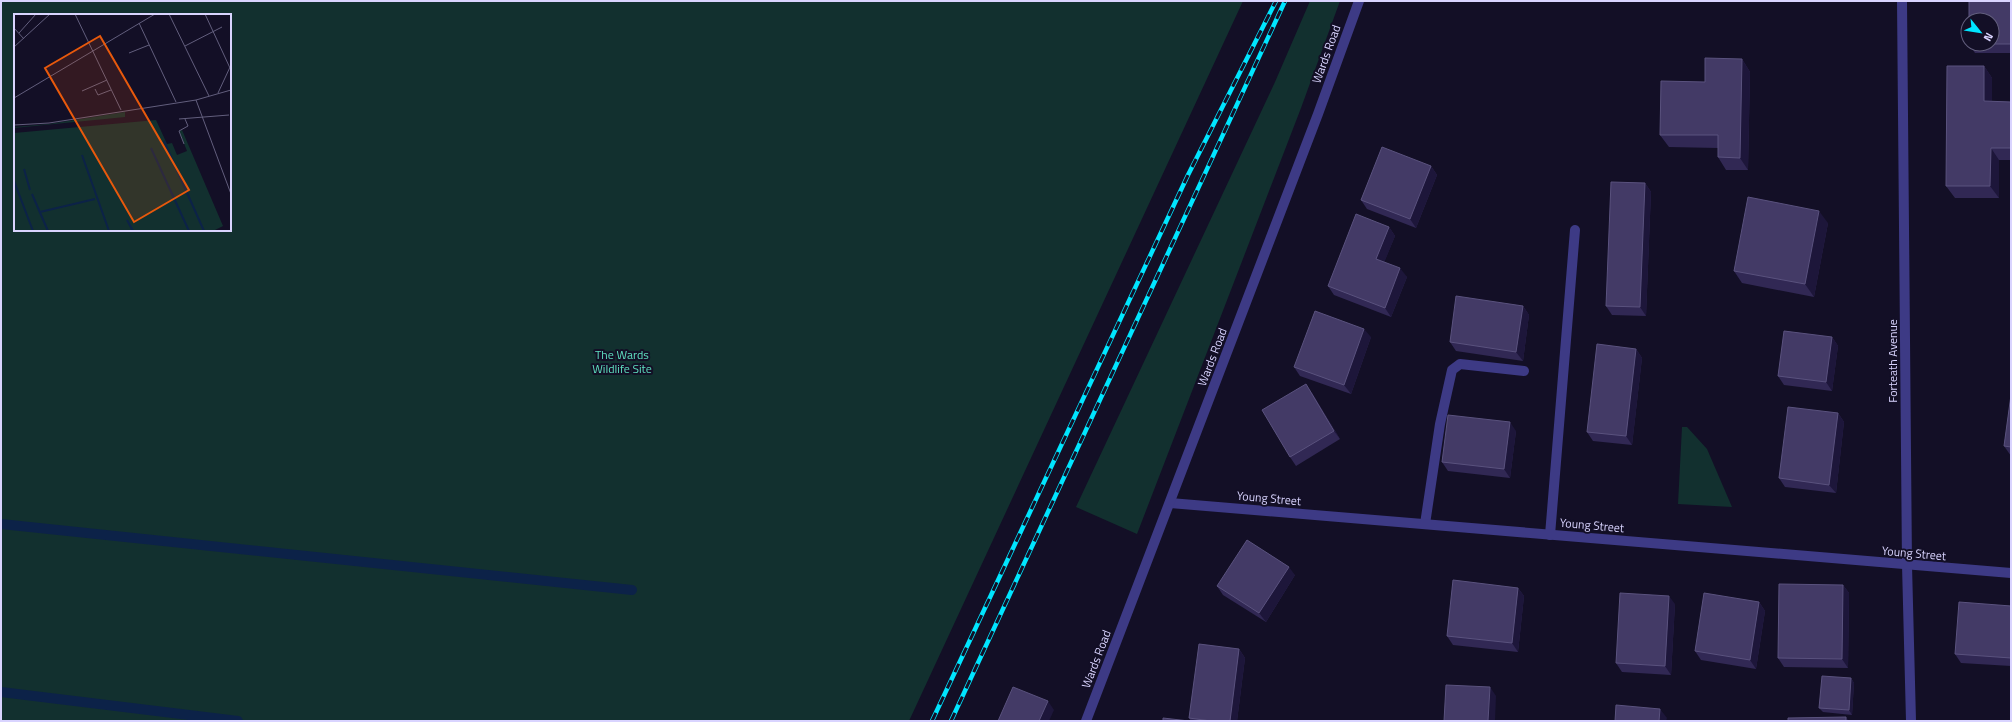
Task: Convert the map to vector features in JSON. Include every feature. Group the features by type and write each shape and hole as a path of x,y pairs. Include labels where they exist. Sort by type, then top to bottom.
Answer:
{"street":[{"name":"Wards Road","path":"1086,721 1318,114 1359,1"},
{"name":"Forteath Avenue","path":"1902,1 1907,565 1911,721"},
{"path":"1550,535 1575,230"},
{"path":"1425,524 1440,424 1452,370 1460,364 1524,372"},
{"name":"Young Street","path":"1170,502 2011,573"}],"green space":[{"name":"The Wards Wildlife Site","path":"1,1 1243,1 909,721 1,721"},
{"path":"1310,1 1340,1 1301,108 1137,534 1076,507 1275,82"},
{"path":"1682,427 1687,427 1707,449 1732,507 1678,504"}],"building":[{"path":"1969,1 2011,1 2011,44 2000,44 2000,12 1969,12"},
{"path":"1705,58 1742,59 1740,158 1718,157 1718,135 1660,135 1661,81 1705,82"},
{"path":"1947,66 1984,66 1984,101 2011,102 2011,148 1991,148 1990,186 1946,186"},
{"path":"1382,147 1431,166 1410,219 1361,200"},
{"path":"1611,182 1645,183 1640,307 1606,306"},
{"path":"1748,197 1819,211 1805,284 1734,271"},
{"path":"1356,214 1389,227 1376,259 1400,268 1385,308 1328,286"},
{"path":"1456,296 1523,306 1516,352 1450,342"},
{"path":"1315,311 1364,329 1344,385 1294,367"},
{"path":"1784,331 1832,337 1826,382 1778,376"},
{"path":"1597,344 1636,349 1626,436 1587,432"},
{"path":"1306,384 1334,431 1290,457 1262,410"},
{"path":"2011,395 2011,447 2004,446"},
{"path":"1788,407 1838,413 1829,485 1779,478"},
{"path":"1448,415 1510,422 1504,469 1442,462"},
{"path":"1247,540 1289,567 1259,613 1217,586"},
{"path":"1453,580 1518,588 1512,643 1447,636"},
{"path":"1779,584 1843,585 1842,659 1778,658"},
{"path":"1620,593 1669,596 1665,666 1616,663"},
{"path":"1704,593 1759,602 1750,660 1695,651"},
{"path":"1959,602 2011,606 2011,658 1955,654"},
{"path":"1199,644 1239,649 1230,721 1211,721 1189,718"},
{"path":"1822,676 1851,678 1849,710 1819,708"},
{"path":"1446,685 1490,687 1488,721 1444,721"},
{"path":"1013,687 1048,701 1039,721 998,721"},
{"path":"1616,705 1660,709 1659,721 1615,721"},
{"path":"1846,717 1846,721 1788,721 1788,718"},
{"path":"1163,718 1189,721 1163,721"}],"waterway":[{"path":"1,524 632,590"},
{"path":"1,692 238,721"}],"railway":[{"path":"932,721 1188,175 1276,1"},
{"path":"951,721 1285,1"}]}
